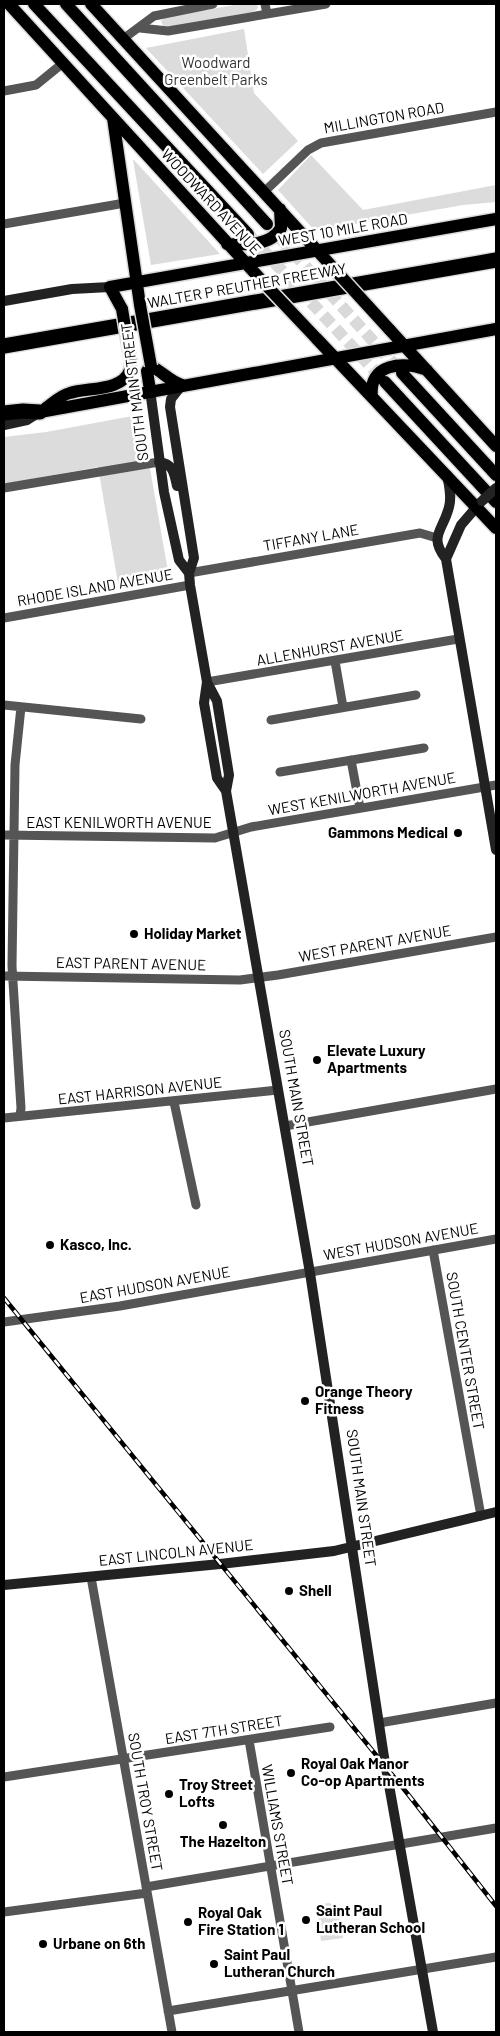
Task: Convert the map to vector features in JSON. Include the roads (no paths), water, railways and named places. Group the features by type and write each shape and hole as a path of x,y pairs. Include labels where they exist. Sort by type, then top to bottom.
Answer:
{"highway":[{"name":"WALTER P REUTHER FREEWAY","path":"4,346 496,260"},
{"path":"4,413 40,412"}],"main road":[{"name":"WOODWARD AVENUE","path":"9,4 112,115 227,244 372,398 447,475 479,504 496,528"},
{"name":"WOODWARD AVENUE","path":"34,4 248,234"},
{"name":"WOODWARD AVENUE","path":"66,4 268,224"},
{"path":"91,4 496,446"},
{"name":"SOUTH MAIN STREET","path":"112,115 136,282 151,366 147,371 159,462 179,560 189,573"},
{"path":"227,244 248,244 272,239 282,228 280,209"},
{"name":"WEST 10 MILE ROAD","path":"110,287 496,219"},
{"path":"482,222 489,225 496,232"},
{"path":"4,301 72,289 110,287 122,309 131,362 126,378 117,384 68,393 26,420 4,425"},
{"path":"40,412 150,390 496,329"},
{"path":"372,398 373,381 384,370 405,365 417,366 427,370"},
{"path":"151,366 182,385"},
{"path":"402,373 496,475"},
{"path":"385,382 496,502"},
{"name":"SOUTH MAIN STREET","path":"182,385 171,399 170,408 194,558 189,573 207,682 204,703 217,778 226,791 285,1126 330,1398 379,1723 432,2032"},
{"path":"159,462 166,463 173,469 180,503 190,524"},
{"path":"447,475 450,497 449,507 437,538 438,549 446,559 458,639 496,850"},
{"path":"446,559 461,525 496,488"},
{"name":"EAST LINCOLN AVENUE","path":"4,1586 309,1554 351,1547 496,1512"}],"street":[{"path":"122,39 140,28 154,16 165,12 212,4"},
{"path":"265,4 267,14"},
{"path":"140,28 168,31 326,4"},
{"path":"4,91 36,85 64,63"},
{"name":"MILLINGTON ROAD","path":"264,192 308,150 321,143 496,112"},
{"path":"4,224 125,203"},
{"path":"4,488 159,462"},
{"name":"TIFFANY LANE","path":"189,573 420,533 437,538"},
{"name":"RHODE ISLAND AVENUE","path":"4,618 190,585"},
{"name":"ALLENHURST AVENUE","path":"207,682 458,639"},
{"path":"335,661 343,707"},
{"path":"271,720 416,695"},
{"path":"4,706 141,718"},
{"path":"20,1116 22,1108 8,977 15,764 21,707"},
{"path":"280,772 424,748"},
{"path":"351,760 360,808"},
{"name":"WEST KENILWORTH AVENUE","path":"233,833 251,827 496,785"},
{"name":"EAST KENILWORTH AVENUE","path":"4,835 215,838 233,833"},
{"name":"WEST PARENT AVENUE","path":"258,977 496,937"},
{"name":"EAST PARENT AVENUE","path":"8,977 227,980 258,977"},
{"path":"285,1126 496,1089"},
{"name":"EAST HARRISON AVENUE","path":"4,1118 278,1090"},
{"path":"174,1102 196,1205"},
{"name":"WEST HUDSON AVENUE","path":"310,1273 496,1240"},
{"name":"SOUTH CENTER STREET","path":"432,1250 481,1516"},
{"name":"EAST HUDSON AVENUE","path":"4,1322 120,1306 310,1273"},
{"name":"SOUTH TROY STREET","path":"91,1577 172,2032"},
{"path":"379,1723 496,1703"},
{"name":"EAST 7TH STREET","path":"4,1777 330,1727"},
{"name":"WILLIAMS STREET","path":"249,1740 299,2032"},
{"path":"4,1912 146,1890 271,1865 496,1828"},
{"path":"168,2011 496,1956"}],"tunnel":[{"path":"269,226 402,373"},
{"path":"250,236 384,381"}],"railway":[{"path":"4,1298 407,1793 496,1906"}],"place":[{"name":"Gammons Medical","path":"458,833"},
{"name":"Holiday Market","path":"134,934"},
{"name":"Elevate Luxury Apartments","path":"317,1060"},
{"name":"Kasco, Inc.","path":"50,1245"},
{"name":"Orange Theory Fitness","path":"305,1401"},
{"name":"Shell","path":"289,1591"},
{"name":"Royal Oak Manor Co-op Apartments","path":"291,1773"},
{"name":"Troy Street Lofts","path":"169,1794"},
{"name":"The Hazelton","path":"223,1825"},
{"name":"Saint Paul Lutheran School","path":"306,1920"},
{"name":"Royal Oak Fire Station 1","path":"188,1922"},
{"name":"Urbane on 6th","path":"43,1944"},
{"name":"Saint Paul Lutheran Church","path":"214,1964"}],"park label":[{"name":"Woodward Greenbelt Parks","path":"216,72"}]}
